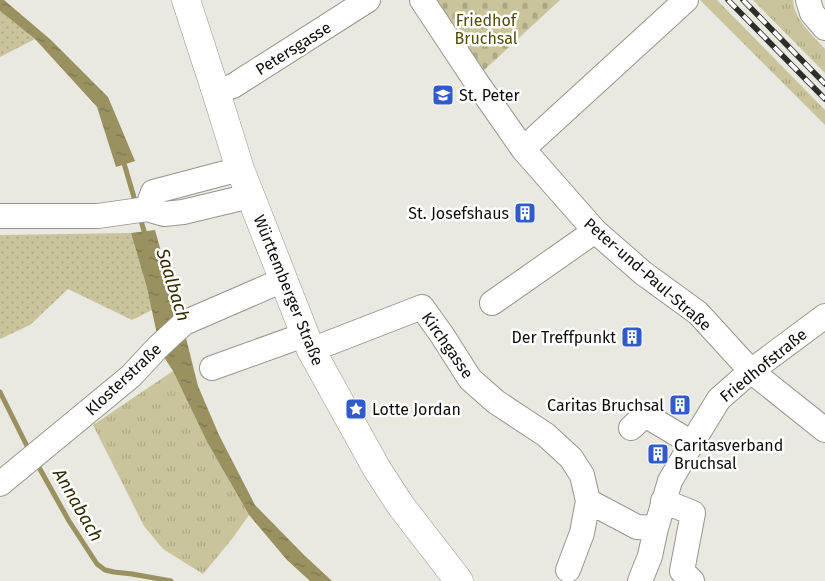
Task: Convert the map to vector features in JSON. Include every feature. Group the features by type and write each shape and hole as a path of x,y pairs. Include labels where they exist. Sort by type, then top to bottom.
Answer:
{"main road":[{"name":"Württemberger Straße","path":"186,0 240,169 308,342 376,469 401,506 459,581"}],"street":[{"name":"Petersgasse","path":"216,92 233,86 368,0"},
{"name":"Peter-und-Paul-Straße","path":"422,0 522,149 595,231 643,273 698,313 751,371 825,430"},
{"path":"522,149 686,0"},
{"path":"808,0 812,13 825,28"},
{"path":"147,208 153,192 240,169"},
{"path":"0,216 98,216 147,208 164,214 183,212 250,196"},
{"path":"492,303 595,231"},
{"name":"Klosterstraße","path":"0,484 131,376 184,323 283,280"},
{"name":"Kirchgasse","path":"308,342 422,308 470,379 496,402 546,435 571,458 582,475 588,502"},
{"name":"Friedhofstraße","path":"640,581 650,556 670,481 719,399 751,371 825,316"},
{"path":"212,368 308,342"},
{"path":"631,428 645,415 692,443"},
{"path":"568,570 582,533 588,502 636,527 656,528"},
{"path":"664,502 693,513 682,571 692,581"}],"green space":[{"name":"Friedhof Bruchsal","path":"433,0 560,0 481,73"},
{"path":"700,0 717,0 825,110 825,125"},
{"path":"753,0 793,0 800,21 825,49 825,73"},
{"path":"0,11 35,39 0,57"},
{"path":"131,233 152,310 132,320 68,289 30,325 0,339 0,235"},
{"path":"173,371 207,442 249,515 203,574 163,549 144,526 93,425"}],"water":[{"path":"0,0 4,0 51,40 108,97 135,161 116,167 97,107 35,39 0,11"},
{"path":"155,230 180,320 158,339 147,288 131,233"},
{"path":"184,330 198,386 219,435 255,505 332,581 310,581 287,560 249,515 207,442 173,371 162,354"}],"waterway":[{"name":"Saalbach","path":"123,160 136,204"},
{"name":"Saalbach","path":"140,217 146,238"},
{"name":"Annabach","path":"0,392 30,452"},
{"name":"Annabach","path":"36,462 69,521 97,564 105,570 171,581"}],"railway":[{"path":"728,0 825,99"},
{"path":"743,0 825,84"}],"place":[{"name":"St. Peter","path":"443,95"},
{"name":"St. Josefshaus","path":"525,213"},
{"name":"Der Treffpunkt","path":"632,337"},
{"name":"Caritas Bruchsal","path":"680,405"},
{"name":"Lotte Jordan","path":"356,409"},
{"name":"Caritasverband Bruchsal","path":"658,454"}]}
